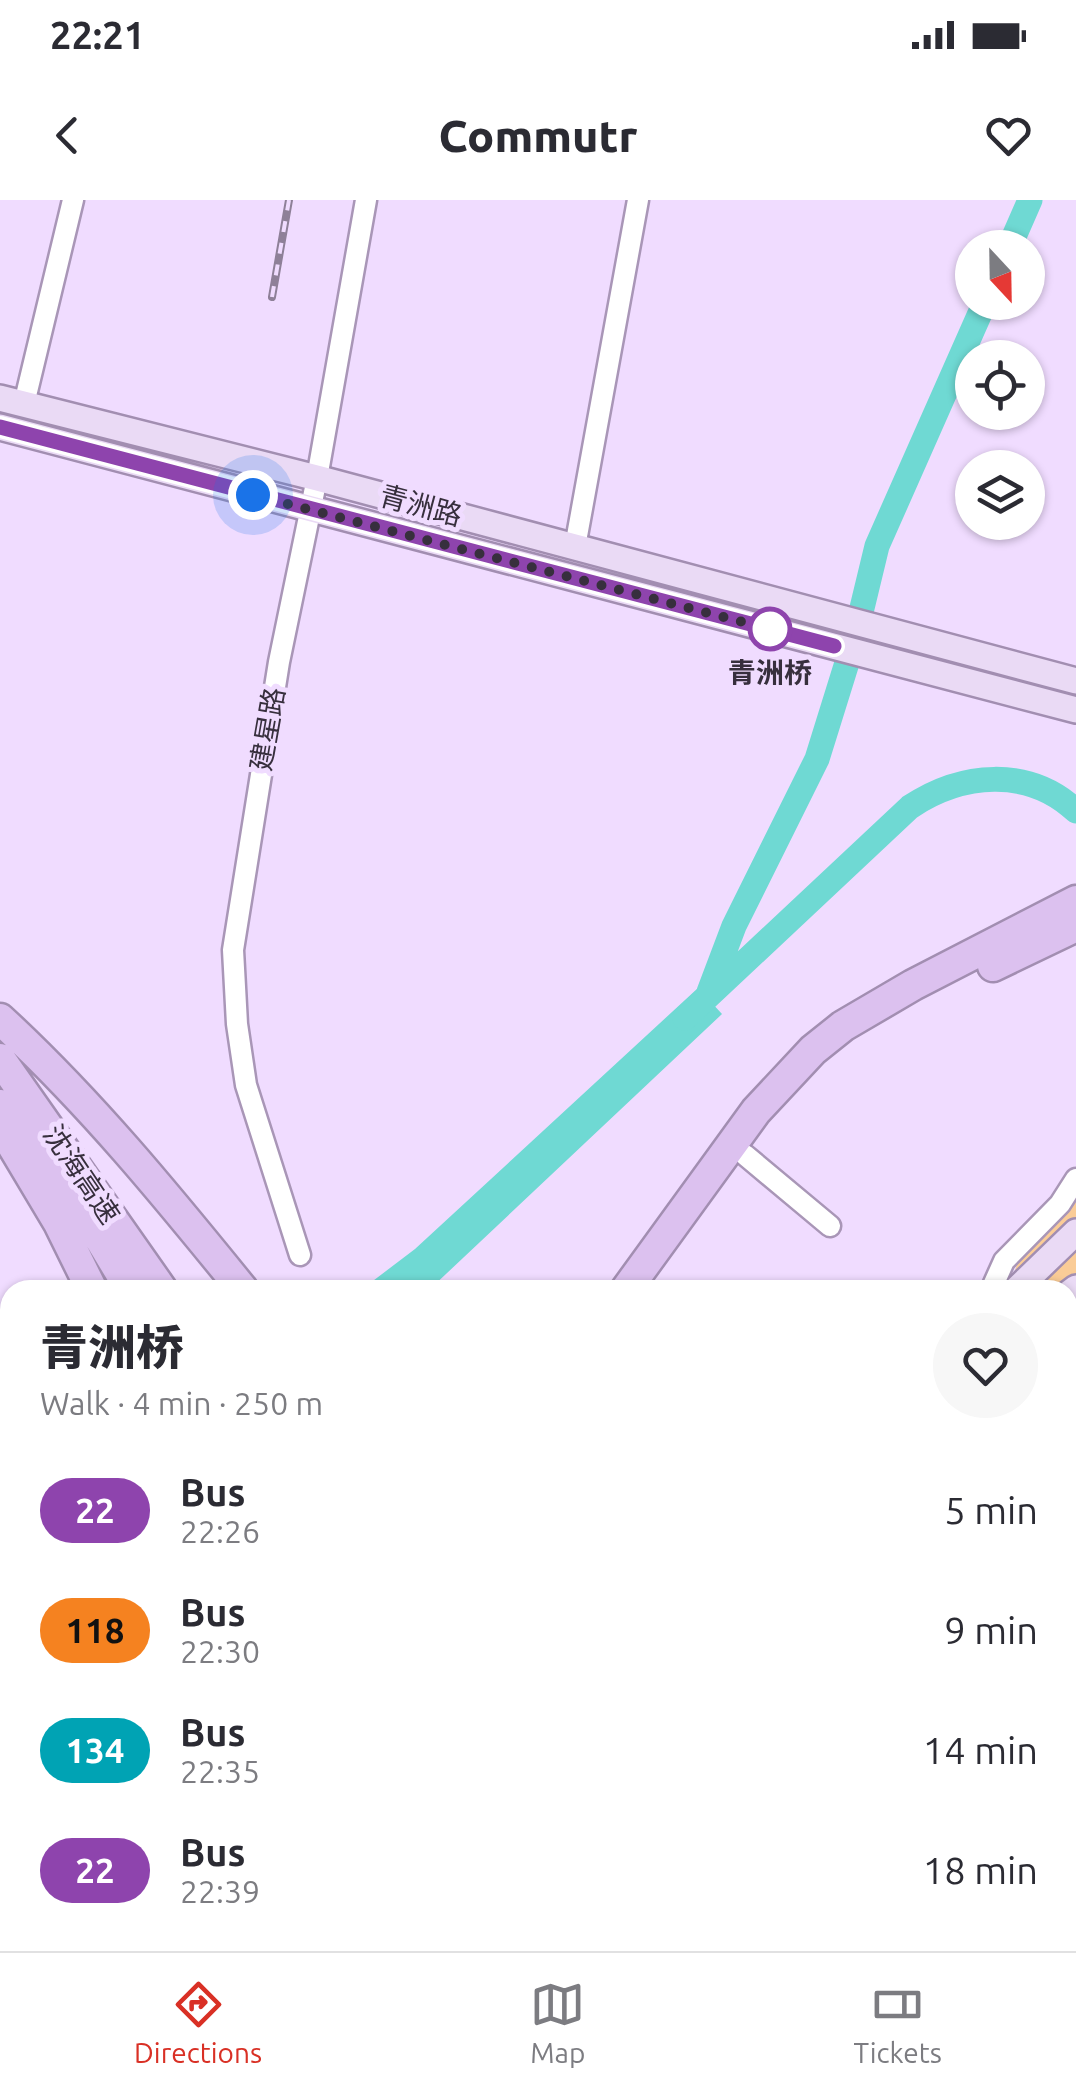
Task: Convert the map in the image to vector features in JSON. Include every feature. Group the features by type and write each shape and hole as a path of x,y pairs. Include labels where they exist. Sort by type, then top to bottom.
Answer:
{"highway":[{"path":"633,1280 756,1111 814,1050 843,1026 912,985 1076,901"},
{"path":"655,1280 744,1154 794,1092 843,1050 920,1002 1076,926"},
{"path":"0,1019 118,1138 235,1280"},
{"name":"沈海高速","path":"0,1059 155,1280"},
{"name":"沈海高速","path":"0,1105 69,1187 125,1280"},
{"path":"40,1113 176,1280"},
{"path":"0,1125 59,1223 87,1280"}],"main road":[{"name":"青洲路","path":"12,401 576,546 1076,681"},
{"name":"青洲路","path":"0,427 1076,710"},
{"path":"526,564 535,536"},
{"path":"1026,1280 1076,1232"}],"street":[{"path":"12,401 73,200"},
{"name":"建星路","path":"300,1255 246,1085 232,969 262,755 317,478 366,200"},
{"path":"576,546 638,200"},
{"path":"744,1154 830,1226"},
{"path":"996,1280 1004,1262 1060,1204 1076,1179"}],"shaded area":[{"path":"698,988 722,1014 440,1280 374,1280 415,1249"},
{"path":"1076,1202 1076,1280 1012,1280 1019,1259"}],"waterway":[{"path":"1017,230 1030,200"},
{"path":"709,992 734,926 817,759 855,637 877,546 977,320"},
{"path":"685,1018 910,807 930,796 972,781 1016,781 1037,787 1076,811"}],"railway":[{"path":"272,297 289,200"}],"bus line":[{"name":"22","path":"0,427 834,646"}],"place":[{"name":"青洲桥","path":"770,629"}],"route":[{"path":"253,495 770,629"}]}
